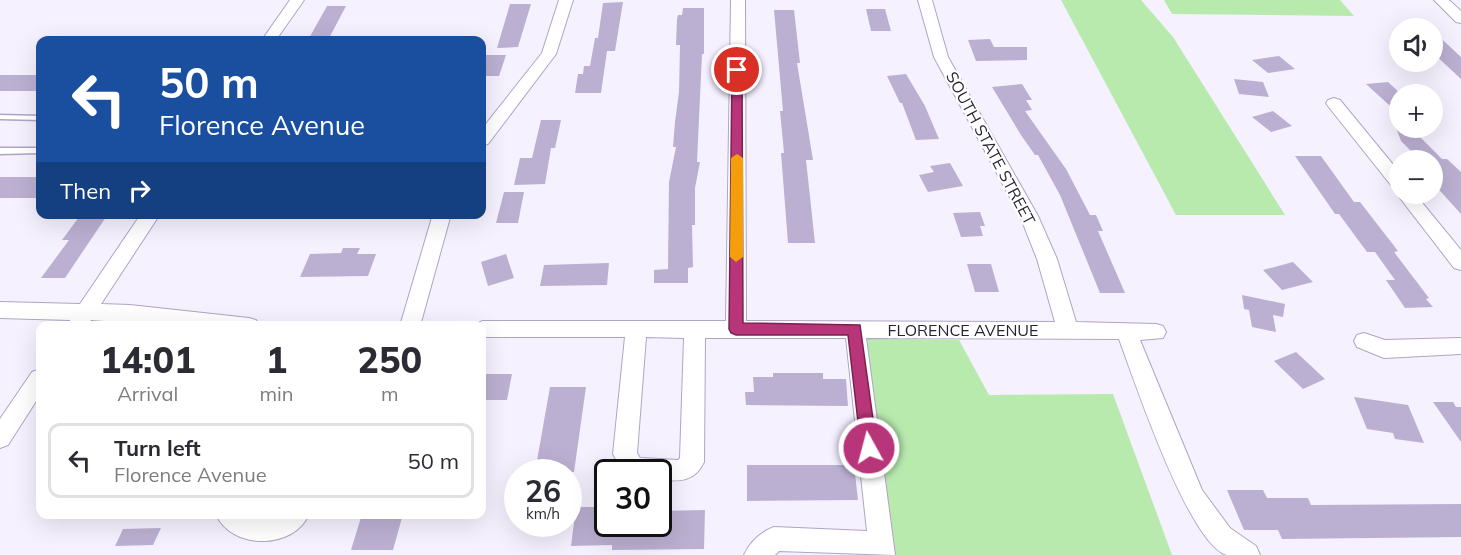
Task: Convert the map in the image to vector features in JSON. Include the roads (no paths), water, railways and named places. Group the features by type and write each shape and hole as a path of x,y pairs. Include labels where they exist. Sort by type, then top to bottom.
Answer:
{"street":[{"path":"272,36 297,0"},
{"path":"486,135 549,54 566,0"},
{"path":"736,329 738,0"},
{"name":"SOUTH STATE STREET","path":"925,0 941,57 1029,216 1047,259 1068,330"},
{"path":"1441,0 1461,19"},
{"path":"1334,103 1389,171"},
{"path":"1414,204 1461,263"},
{"path":"81,319 148,219"},
{"path":"411,321 441,219"},
{"path":"0,310 81,319 130,313 203,321"},
{"name":"FLORENCE AVENUE","path":"486,329 1156,332"},
{"path":"636,329 625,454 633,468 683,471 692,462 695,329"},
{"path":"757,555 774,539 881,549 855,329"},
{"path":"1126,332 1193,497 1221,536 1247,555"},
{"path":"1364,341 1384,349 1461,346"},
{"path":"0,438 36,384"},
{"path":"232,519 235,524 258,530 283,526 291,519"}],"lane":[{"path":"0,117 36,118"},
{"path":"0,151 36,151"}]}
